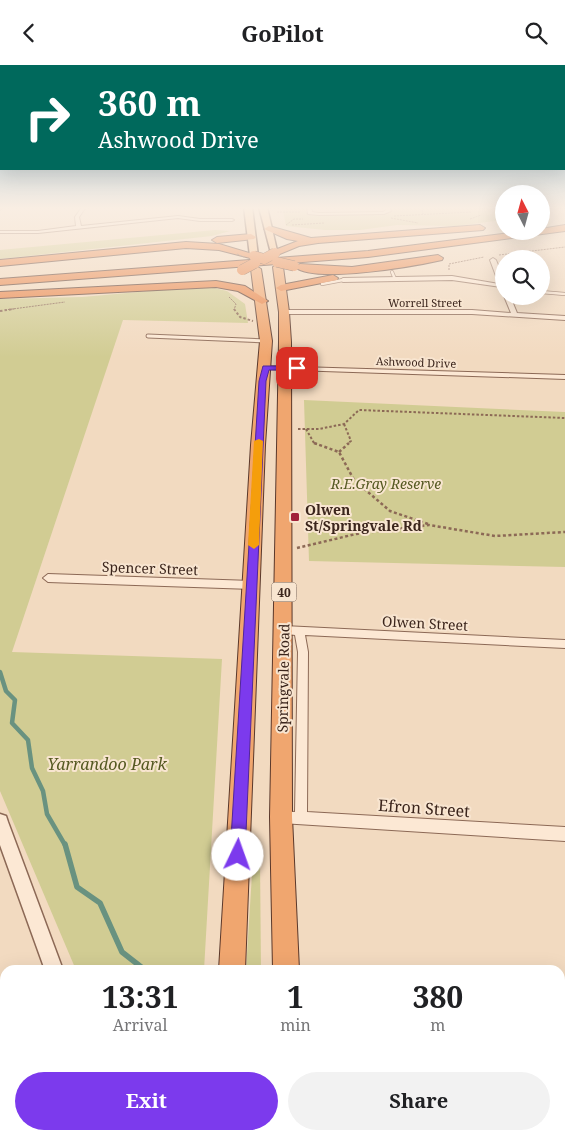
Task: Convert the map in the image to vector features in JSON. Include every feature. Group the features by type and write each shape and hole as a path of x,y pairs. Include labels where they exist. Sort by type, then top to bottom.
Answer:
{"highway":[{"path":"0,263 53,257"},
{"path":"249,257 256,259 272,257"},
{"path":"0,275 275,257"},
{"path":"277,257 294,266 338,271 375,268 441,257"},
{"name":"Springvale Road","path":"277,257 284,312 292,630 291,817 286,965"},
{"path":"0,282 323,257"},
{"path":"186,284 213,280 242,270 256,259"},
{"name":"40","path":"232,965 262,397 266,368 266,341 256,259"},
{"path":"281,288 368,273 375,268"},
{"path":"0,295 186,284 232,285 248,291 262,301"}],"street":[{"path":"343,280 452,279 495,286"},
{"path":"511,305 516,315"},
{"name":"Worrell Street","path":"284,312 472,312 565,318"},
{"name":"Ashwood Drive","path":"266,368 565,377"},
{"name":"Spencer Street","path":"48,578 252,585"},
{"name":"Olwen Street","path":"292,630 565,644"},
{"name":"Efron Street","path":"291,817 565,834"},
{"path":"0,822 52,965"}],"lane":[{"path":"392,272 395,279"},
{"path":"322,284 343,280"},
{"path":"550,293 565,294"},
{"path":"148,335 266,341"}],"path":[{"path":"224,295 230,297 236,304 234,310 240,317 250,321"},
{"path":"0,311 70,301"},
{"path":"297,429 319,429 344,424 359,410 440,414 476,413 565,418"},
{"path":"339,452 352,441 344,424"},
{"path":"306,429 314,443 339,452 354,480 390,511 429,525 495,535 565,533"},
{"path":"300,547 356,534 429,525"}],"green space":[{"name":"Yarrandoo Park","path":"206,286 227,291 245,304 248,323 123,320 12,652 222,659 204,965 74,965 0,791 0,299 82,297"},
{"name":"R.E.Gray Reserve","path":"304,400 565,412 565,567 309,561"},
{"path":"253,858 260,858 261,965 246,965"}],"waterway":[{"path":"0,672 6,691 15,700 12,723 28,740 32,768 43,791 47,814 65,845"},
{"path":"65,844 77,887 100,903 122,952 139,965"}],"slow traffic":[{"path":"254,545 259,441"}],"place":[{"name":"Olwen St/Springvale Rd","path":"295,517"}],"route":[{"path":"238,855 262,381 266,368 297,368"}]}
